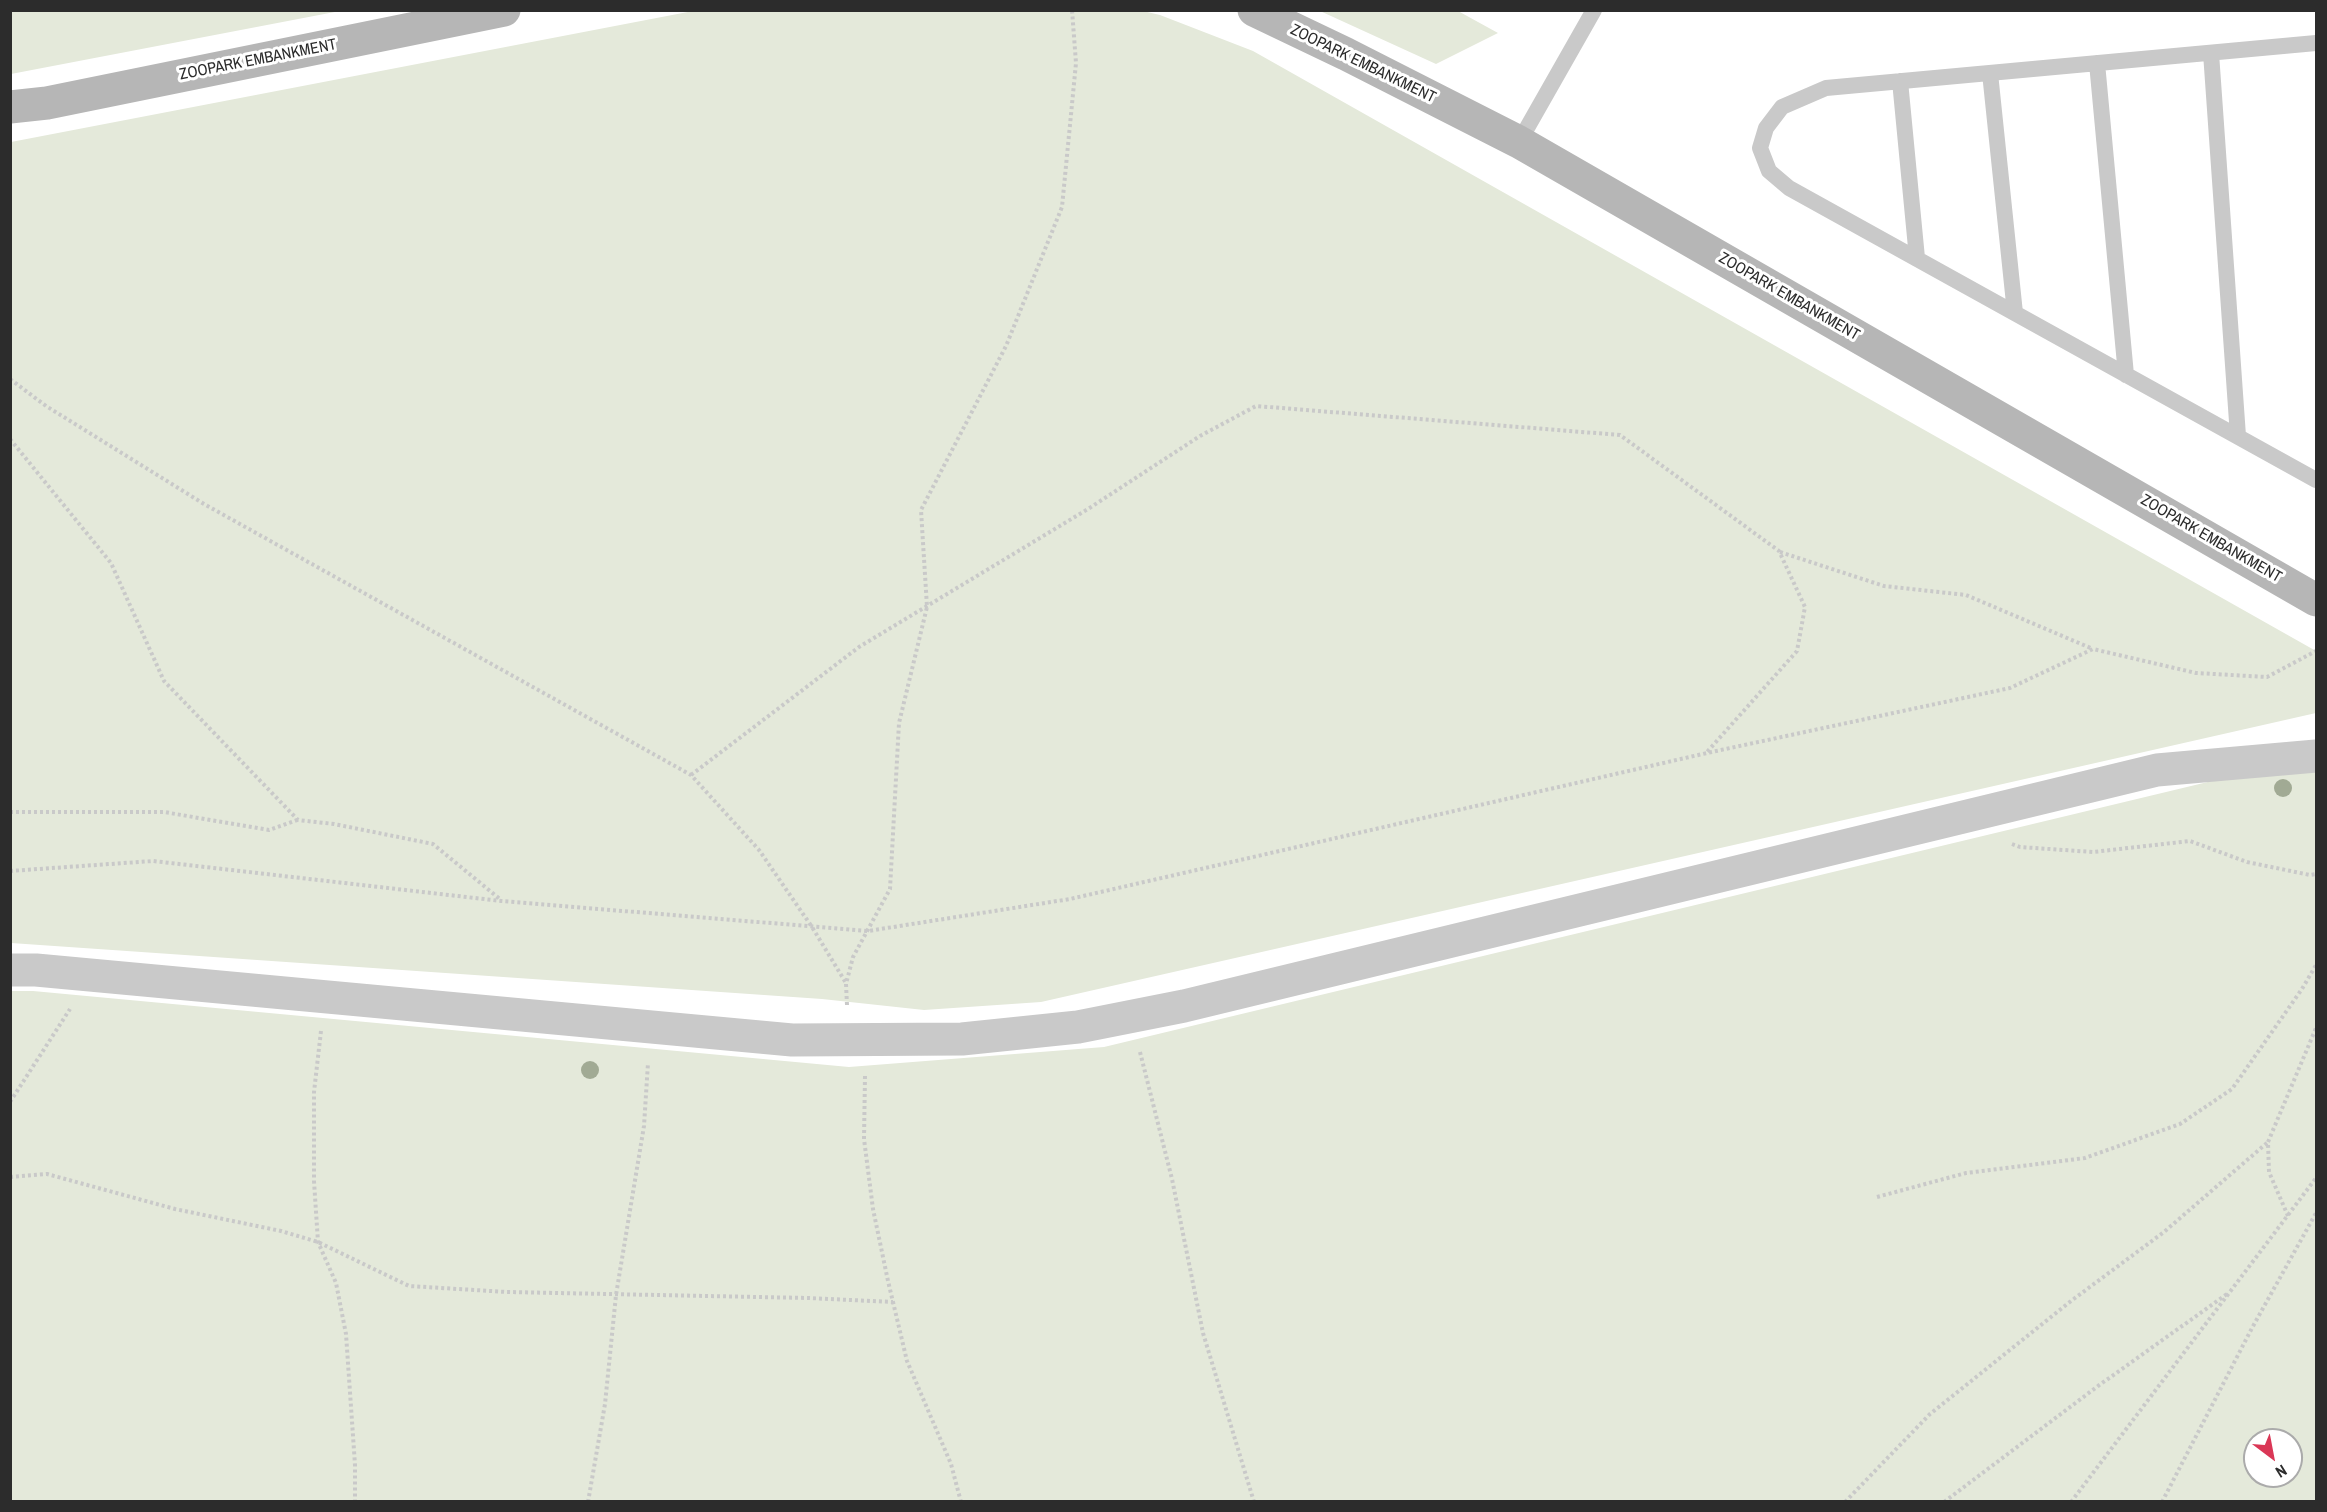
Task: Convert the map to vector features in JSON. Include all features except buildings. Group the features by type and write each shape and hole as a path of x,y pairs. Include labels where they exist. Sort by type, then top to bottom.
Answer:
{"main road":[{"name":"ZOOPARK EMBANKMENT","path":"10,107 47,103 504,10"},
{"name":"ZOOPARK EMBANKMENT","path":"1254,10 1519,142 2316,600"}],"street":[{"path":"10,970 792,1040 962,1039 1078,1027 1207,1000 2157,771 2316,756"}],"lane":[{"path":"1519,142 1594,10"},
{"path":"2316,43 1826,88 1782,106 1766,128 1760,148 1769,171 1789,188 2316,480"},
{"path":"2211,53 2238,436"},
{"path":"2097,63 2126,375"},
{"path":"1990,73 2015,313"},
{"path":"1900,81 1917,258"}],"path":[{"path":"962,1502 951,1464 907,1361 893,1302 873,1209 864,1139 866,1040 847,1008 846,984 853,957 890,889 899,723 927,607 921,510 1006,346 1062,207 1076,63 1072,10"},
{"path":"10,379 46,406 204,504 691,775 759,850 812,927 846,984"},
{"path":"691,775 859,646 1088,509 1200,436 1256,406 1620,435 1779,551 1884,586 1966,595 2093,649 2196,673 2267,677 2316,651"},
{"path":"10,439 111,563 164,681 298,820"},
{"path":"1707,753 1797,651 1805,607 1779,551"},
{"path":"10,871 153,861 501,901 868,931 1070,899 1707,753 2010,688 2093,649"},
{"path":"10,812 164,812 269,830 298,820 334,824 433,844 501,901"},
{"path":"2010,843 2020,847 2092,852 2190,841 2247,862 2310,875 2316,874"},
{"path":"1877,1197 1966,1173 2085,1158 2180,1124 2232,1089 2302,989 2316,965"},
{"path":"10,1102 92,976"},
{"path":"324,998 314,1092 314,1181 318,1242 336,1282 346,1334 355,1465 355,1502"},
{"path":"1131,1017 1172,1179 1203,1333 1254,1502"},
{"path":"588,1502 605,1404 616,1295 644,1126 651,1027"},
{"path":"2288,1216 2269,1172 2268,1142 2316,1028"},
{"path":"1845,1502 1930,1414 2071,1300 2164,1232 2268,1142"},
{"path":"10,1177 46,1174 175,1209 280,1231 318,1242 409,1286 507,1292 893,1302"},
{"path":"2071,1502 2316,1178"},
{"path":"2162,1502 2252,1328 2316,1213"},
{"path":"1944,1502 2098,1386 2230,1292"}],"shaded area":[{"path":"11,10 340,10 340,11 11,74"},
{"path":"693,11 1143,11 1160,15 1253,51 2316,651 2316,713 1041,1002 924,1010 822,999 11,943 11,142"},
{"path":"1320,11 1458,11 1498,33 1436,64"},
{"path":"2316,756 2316,1501 11,1502 11,991 33,991 849,1067 1104,1047"}]}
